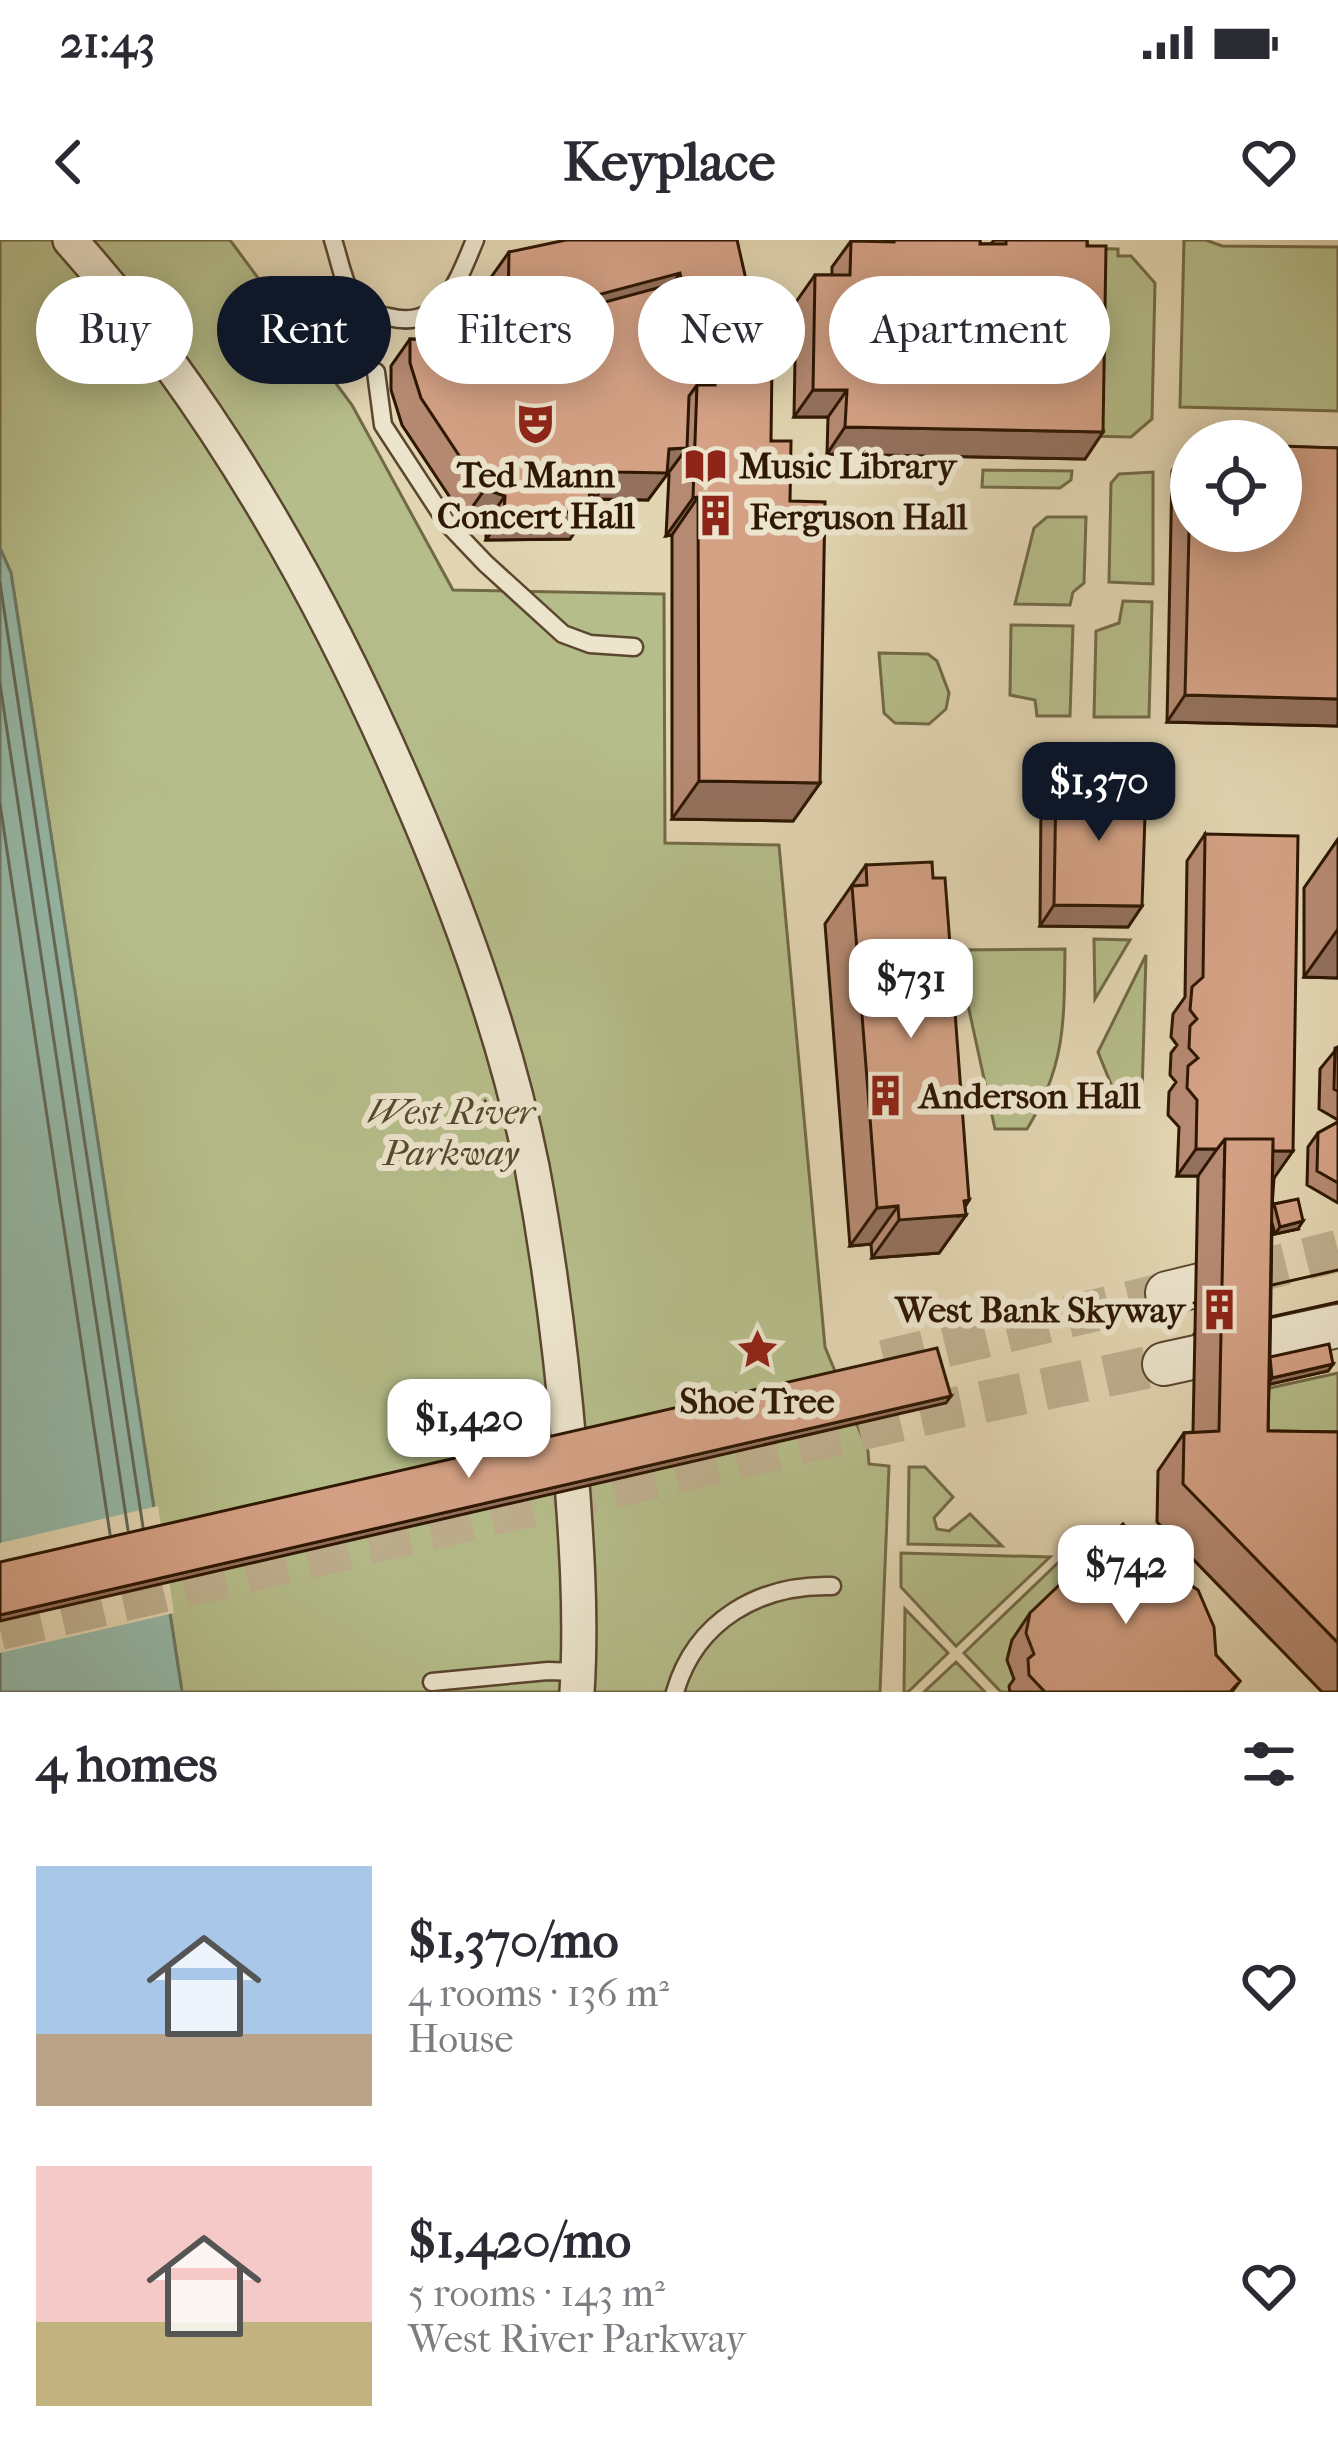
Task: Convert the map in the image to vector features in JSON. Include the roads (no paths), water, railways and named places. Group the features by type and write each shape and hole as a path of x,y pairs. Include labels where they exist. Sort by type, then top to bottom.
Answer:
{"street":[{"path":"70,240 150,338 223,440 286,542 363,688 442,867 482,984 531,1164 563,1377 576,1534 578,1682"},
{"path":"1167,1293 1245,1274"},
{"path":"1164,1364 1338,1326"}],"lane":[{"path":"333,240 356,302 373,314 401,320 424,317 445,304 475,240"},
{"path":"377,384 382,425 447,523 485,563 563,634 590,644 634,647"},
{"path":"675,1692 682,1669 714,1624 767,1592 800,1585 832,1586"},
{"path":"432,1682 548,1671 578,1682"}],"water":[{"path":"0,548 11,573 182,1692 0,1692"}],"tunnel":[{"path":"1245,1274 1338,1251"},
{"path":"884,1361 1167,1293"},
{"path":"0,1629 940,1411 1164,1364"}],"tram line":[{"path":"1194,1303 1338,1270"},
{"path":"1194,1334 1338,1302"}],"place":[{"name":"Ted Mann Concert Hall","path":"536,424"},
{"name":"Music Library","path":"705,465"},
{"name":"Ferguson Hall","path":"716,516"},
{"name":"Anderson Hall","path":"885,1095"},
{"name":"West Bank Skyway","path":"1219,1309"},
{"name":"Shoe Tree","path":"757,1350"}],"park label":[{"name":"West River Parkway","path":"451,1132"}]}
